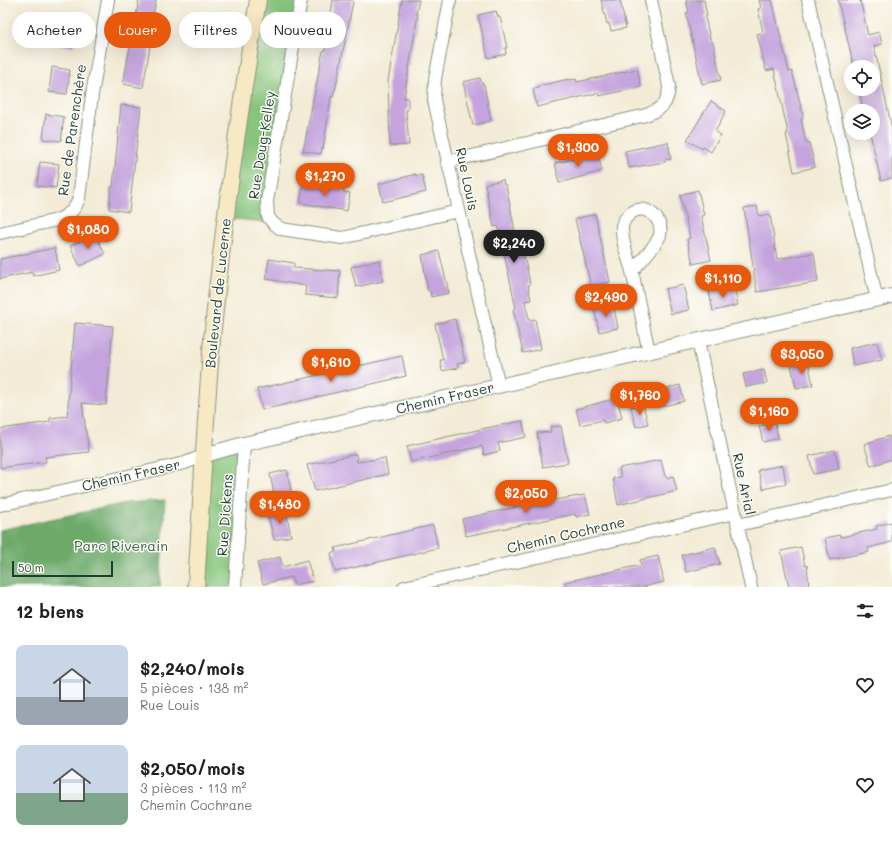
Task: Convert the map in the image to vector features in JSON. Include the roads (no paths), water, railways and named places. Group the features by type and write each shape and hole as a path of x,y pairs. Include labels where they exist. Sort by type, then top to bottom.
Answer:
{"main road":[{"name":"Boulevard de Lucerne","path":"196,587 212,340 226,218 247,65 258,0"}],"street":[{"name":"Rue de Parenchère","path":"0,233 57,220 65,217 76,207 79,198 92,95 108,0"},
{"name":"Rue Doug-Kelley","path":"301,0 267,201 268,217 281,229 291,232 342,238 458,211"},
{"name":"Rue Louis","path":"450,0 434,90 434,100 499,386"},
{"path":"447,162 646,115 656,111 664,105 669,96 669,86 651,0"},
{"path":"808,0 877,300"},
{"path":"632,271 659,237 661,228 659,220 654,214 647,210 638,210 630,213 622,225 623,241 632,271 649,352"},
{"name":"Chemin Fraser","path":"0,505 185,463 205,455 244,444 892,296"},
{"name":"Rue Arial","path":"698,341 751,587"},
{"name":"Rue Dickens","path":"235,587 244,444"},
{"name":"Chemin Cochrane","path":"404,587 736,519 892,490"}],"park label":[{"name":"Parc Riverain","path":"121,546"}]}
